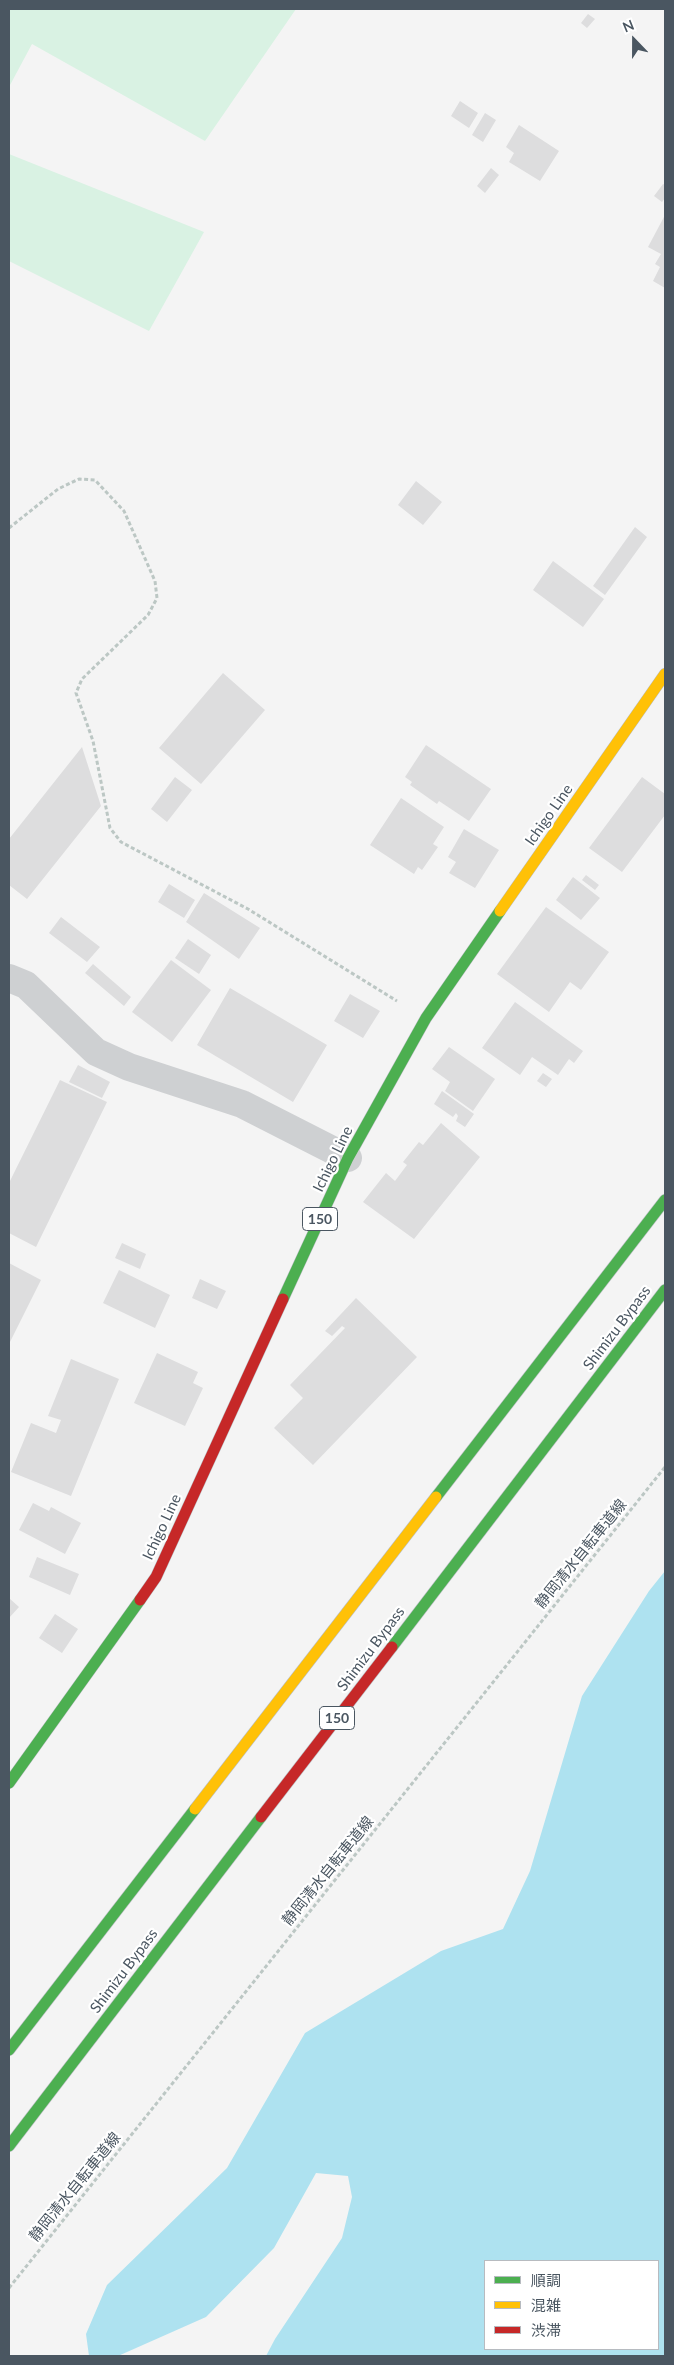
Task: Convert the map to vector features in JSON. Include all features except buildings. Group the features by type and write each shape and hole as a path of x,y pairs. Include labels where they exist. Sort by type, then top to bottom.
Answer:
{"highway":[{"name":"Ichigo Line","path":"9,1783 156,1576 348,1158 426,1018 665,674"},
{"path":"9,2050 665,1200"},
{"name":"Shimizu Bypass","path":"9,2146 665,1290"}],"street":[{"path":"9,978 26,985 96,1052 129,1067 242,1104 348,1158"}],"path":[{"path":"9,528 58,488 79,479 95,480 124,511 155,582 157,598 148,615 82,679 76,693 93,741 110,828 121,842 248,909 426,1018"},
{"name":"静岡清水自転車道線","path":"9,2288 665,1467"}],"green space":[{"path":"9,9 296,9 205,141 32,44 9,87"},
{"path":"9,154 204,232 149,331 9,261"}],"water":[{"path":"665,1571 665,2356 266,2356 275,2339 342,2238 352,2197 348,2176 316,2173 274,2248 206,2317 118,2356 89,2356 86,2334 107,2285 227,2168 305,2033 441,1951 503,1929 530,1871 582,1696 649,1591"}],"traffic: fast":[{"path":"283,1299 348,1158 426,1018 500,911"},
{"path":"436,1497 665,1200"},
{"path":"392,1647 665,1290"},
{"path":"9,1783 140,1600"},
{"path":"9,2050 195,1809"},
{"path":"9,2146 261,1817"}],"traffic: slow":[{"path":"500,911 665,674"},
{"path":"195,1809 436,1497"}],"traffic: jam":[{"path":"140,1600 156,1577 283,1299"},
{"path":"261,1817 392,1647"}]}
